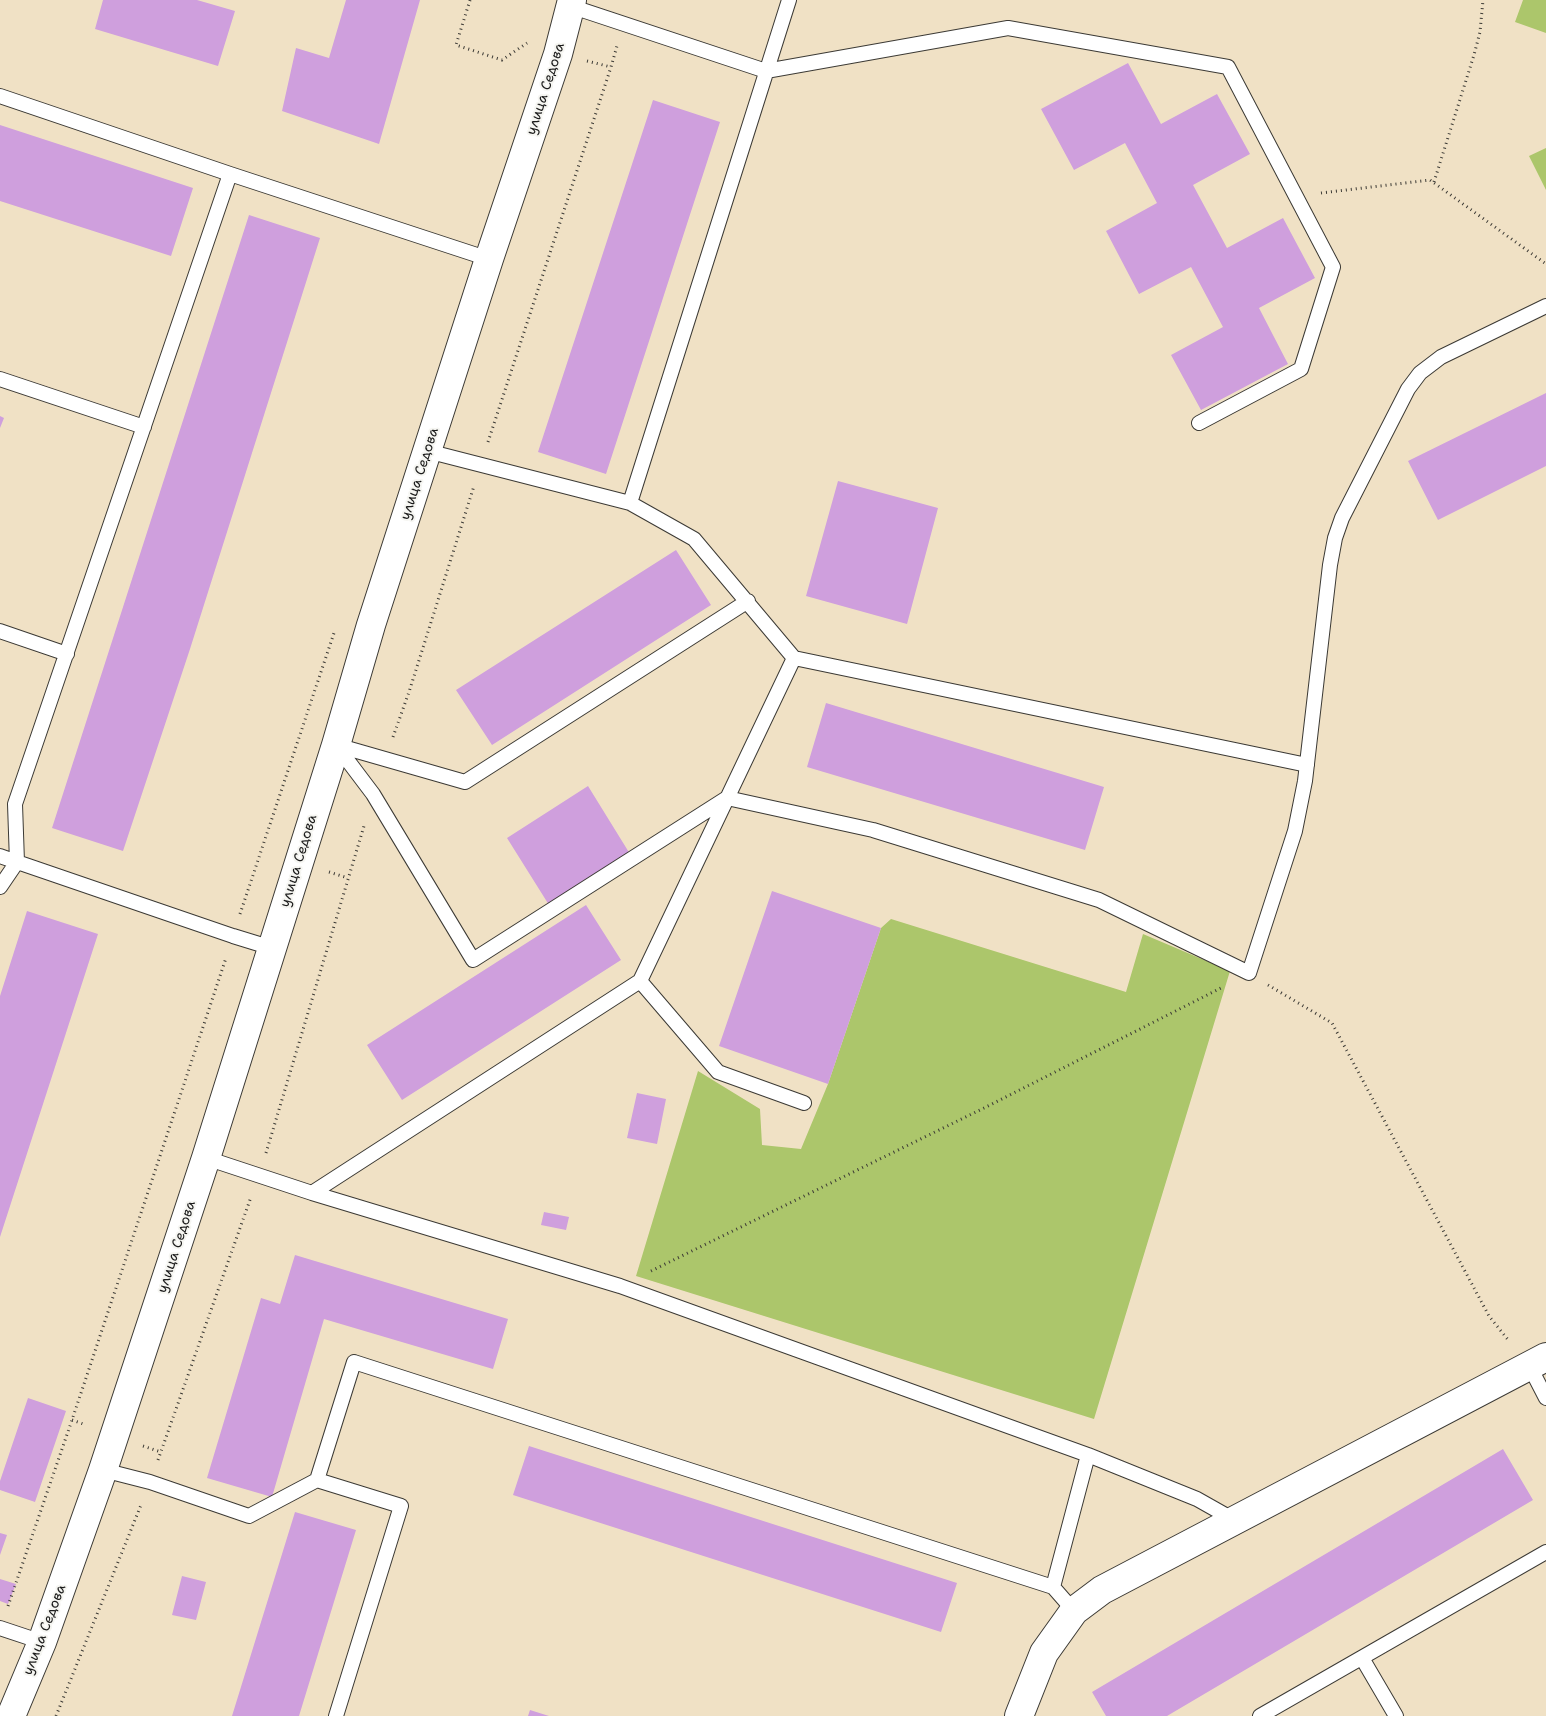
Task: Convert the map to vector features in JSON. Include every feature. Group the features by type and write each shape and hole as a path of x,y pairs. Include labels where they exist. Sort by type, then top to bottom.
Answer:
{"main road":[{"name":"улица Седова","path":"10,1716 42,1642 103,1470 206,1158 336,745 371,625 489,259 558,54 571,3"},
{"path":"1020,1716 1044,1653 1074,1611 1102,1590 1538,1362"}],"lane":[{"path":"630,503 789,0"},
{"path":"571,3 622,23 766,71 1008,28 1228,67 1333,267 1301,369 1199,423"},
{"path":"0,96 489,259"},
{"path":"0,887 17,862 15,804 230,174"},
{"path":"336,745 373,794 473,960 728,798 873,830 1098,900 1249,973 1295,831 1303,797 1330,565 1337,531 1351,497 1408,389 1420,373 1441,357 1546,306"},
{"path":"0,379 144,427"},
{"path":"427,451 630,503 694,539 794,658 1307,765"},
{"path":"336,745 465,782 748,601"},
{"path":"0,631 67,654"},
{"path":"312,1193 640,981 794,658"},
{"path":"0,856 272,948"},
{"path":"640,981 718,1072 804,1103"},
{"path":"206,1158 312,1193 620,1286 1088,1455 1197,1499 1236,1521"},
{"path":"103,1470 150,1482 249,1516 317,1480 354,1362 1053,1587 1074,1611"},
{"path":"1538,1362 1546,1398"},
{"path":"1053,1587 1088,1455"},
{"path":"317,1480 401,1506 336,1716"},
{"path":"1260,1716 1546,1552"},
{"path":"0,1628 42,1642"},
{"path":"1362,1658 1396,1716"}],"path":[{"path":"470,0 456,45 502,60 527,43 524,52"},
{"path":"1434,182 1474,55 1480,32 1483,0"},
{"path":"387,759 480,465 611,67 622,23"},
{"path":"1296,196 1427,180 1434,182 1546,264"},
{"path":"0,1628 78,1402 336,625"},
{"path":"56,1716 150,1482 259,1176 373,794"},
{"path":"620,1286 984,1108 1249,973 1332,1023 1489,1316 1538,1362"}],"green space":[{"path":"1523,0 1546,0 1546,33 1515,22"},
{"path":"1546,148 1546,190 1529,156"},
{"path":"891,919 1126,992 1143,934 1230,971 1094,1419 636,1276 698,1071 760,1109 762,1145 801,1149 828,1084 881,928"}],"building":[{"path":"103,0 197,0 235,11 218,66 95,29"},
{"path":"346,0 420,0 379,144 282,111 296,48 329,58"},
{"path":"1128,63 1161,124 1217,94 1250,154 1193,185 1227,248 1283,218 1315,278 1259,308 1288,364 1201,410 1171,355 1223,327 1191,267 1139,294 1106,231 1157,203 1125,143 1074,170 1041,109"},
{"path":"653,100 720,122 606,474 538,452"},
{"path":"0,125 193,188 171,256 0,201"},
{"path":"249,215 320,238 190,649 123,851 52,828"},
{"path":"1546,393 1546,466 1438,520 1408,461"},
{"path":"0,416 4,418 0,428"},
{"path":"838,481 938,508 907,624 806,596"},
{"path":"676,550 711,605 492,745 456,690"},
{"path":"826,703 1104,787 1085,850 807,767"},
{"path":"588,786 630,854 549,905 507,838"},
{"path":"772,891 881,928 828,1084 719,1046"},
{"path":"586,905 621,960 402,1100 367,1045"},
{"path":"27,911 98,934 0,1237 0,996"},
{"path":"637,1093 666,1099 657,1144 627,1138"},
{"path":"544,1212 569,1217 566,1230 541,1225"},
{"path":"295,1255 508,1319 493,1369 324,1319 272,1497 207,1478 261,1298 280,1304"},
{"path":"28,1398 66,1411 35,1502 0,1490 0,1481"},
{"path":"529,1446 957,1583 941,1632 513,1495"},
{"path":"1503,1449 1533,1500 1167,1716 1106,1716 1092,1692"},
{"path":"295,1512 356,1530 299,1716 232,1716"},
{"path":"0,1533 7,1535 0,1555"},
{"path":"182,1576 206,1582 196,1620 172,1615"},
{"path":"0,1579 16,1584 8,1604 0,1601"},
{"path":"530,1710 549,1716 528,1716"}]}
